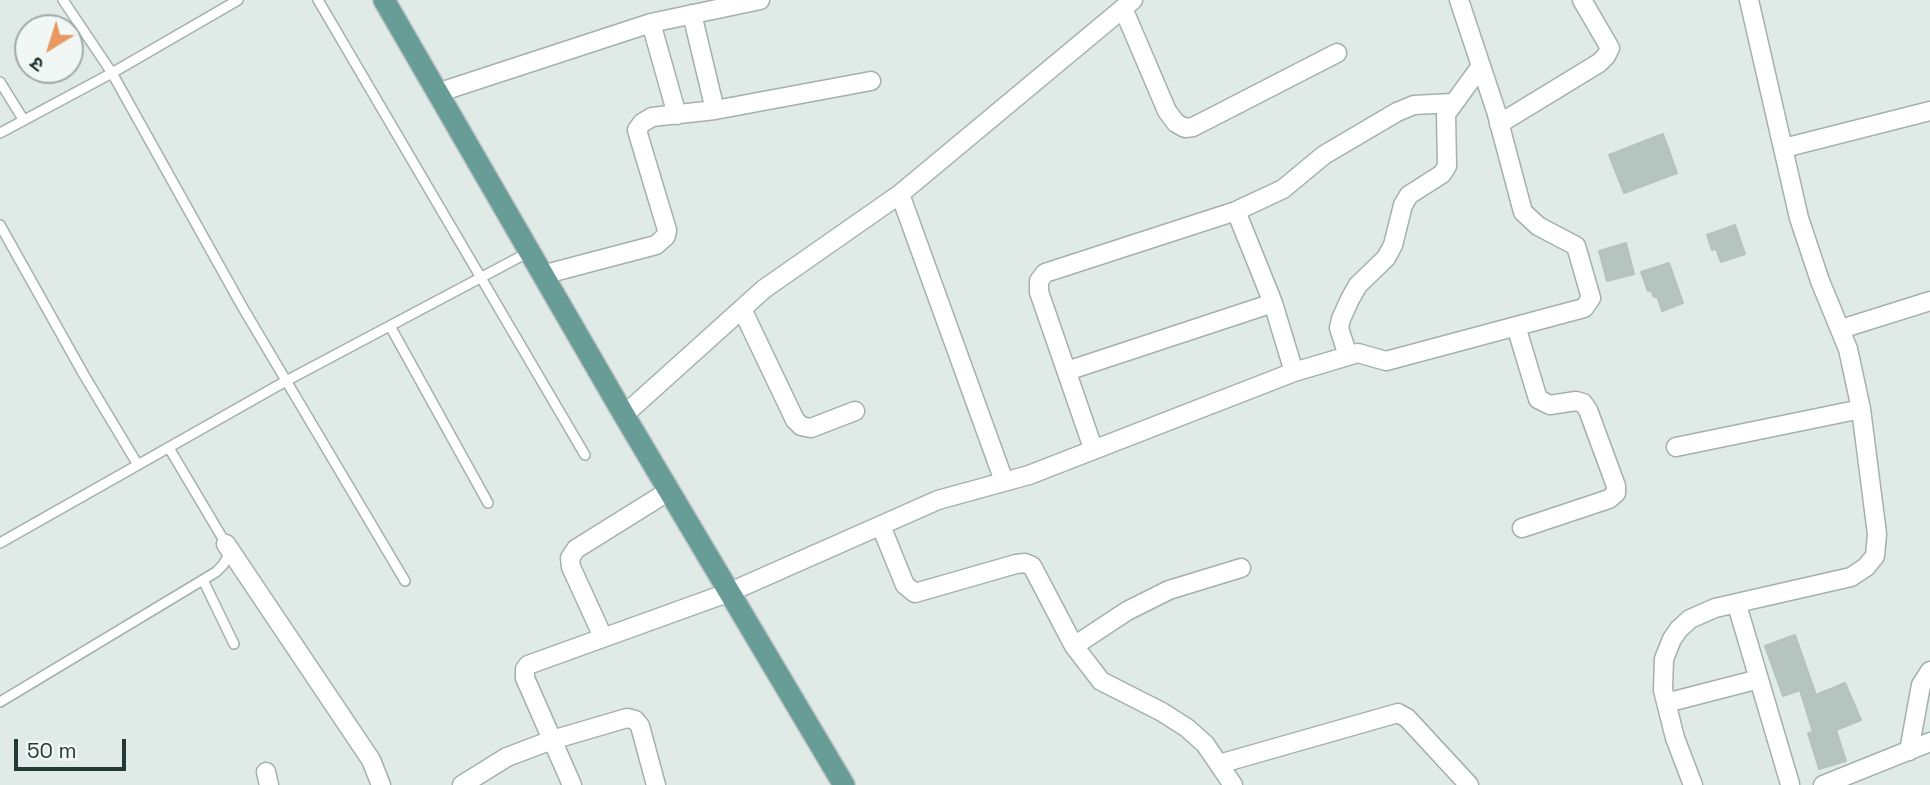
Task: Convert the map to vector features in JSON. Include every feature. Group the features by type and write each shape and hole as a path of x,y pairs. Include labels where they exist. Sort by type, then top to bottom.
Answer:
{"main road":[{"path":"384,0 624,415 844,785"}],"street":[{"path":"437,93 651,23 760,0"},
{"path":"572,785 525,678 524,669 527,665 730,592 938,500 1029,475 1294,372 1348,356 1367,354 1386,361 1584,308 1591,298 1576,246 1538,226 1523,212 1460,0"},
{"path":"1499,124 1599,63 1610,51 1583,0"},
{"path":"1693,785 1675,738 1662,672 1672,639 1679,629 1698,615 1715,608 1851,577 1866,567 1875,556 1877,534 1861,409 1848,349 1820,281 1799,218 1748,0"},
{"path":"624,415 764,289 900,194 1128,4 1167,111 1176,123 1185,128 1193,127 1336,53"},
{"path":"692,14 715,110"},
{"path":"651,23 677,115"},
{"path":"1348,356 1339,328 1341,319 1358,285 1386,258 1394,245 1403,205 1409,195 1442,174 1447,166 1446,114 1481,66"},
{"path":"542,275 656,245 662,241 667,230 637,130 652,117 715,110 870,81"},
{"path":"1093,448 1039,292 1039,281 1045,272 1236,211 1283,189 1324,155 1398,112 1414,105 1452,103"},
{"path":"1784,148 1930,111"},
{"path":"900,194 1004,481"},
{"path":"1236,211 1273,303 1294,372"},
{"path":"1841,329 1930,301"},
{"path":"1066,371 1273,303"},
{"path":"742,309 795,420 801,426 811,428 855,411"},
{"path":"1516,326 1538,399 1549,405 1576,401 1583,403 1616,486 1616,493 1609,499 1522,528"},
{"path":"1676,447 1861,409"},
{"path":"603,637 570,567 570,558 576,549 669,491"},
{"path":"881,526 905,585 915,593 1016,564 1025,563 1032,566 1074,646 1101,681 1187,728 1205,744 1233,785"},
{"path":"226,544 371,760 381,785"},
{"path":"1074,646 1127,611 1170,590 1241,568"},
{"path":"1737,605 1786,785"},
{"path":"1909,751 1921,685 1930,671"},
{"path":"1666,703 1759,679"},
{"path":"1219,764 1398,713 1407,718 1469,785"},
{"path":"462,785 507,757 552,740 627,718 635,720 640,726 656,785"},
{"path":"1823,785 1930,742"}],"lane":[{"path":"62,0 112,73 243,308 405,581"},
{"path":"0,133 112,73 238,0"},
{"path":"317,0 586,455"},
{"path":"0,82 23,119"},
{"path":"0,225 138,465"},
{"path":"0,543 286,382 530,252"},
{"path":"390,326 488,503"},
{"path":"0,702 203,580 223,565 228,556 226,544 169,448"},
{"path":"203,580 234,643"}],"building":[{"path":"1663,134 1677,173 1624,193 1609,155"},
{"path":"1735,225 1745,254 1721,262 1716,249 1712,250 1707,235"},
{"path":"1626,243 1634,274 1607,281 1599,251"},
{"path":"1669,263 1683,303 1662,311 1657,296 1654,297 1651,290 1648,291 1641,272"},
{"path":"1795,635 1816,695 1845,683 1861,720 1836,730 1846,761 1819,769 1808,733 1813,732 1800,690 1783,696 1765,646"}]}
